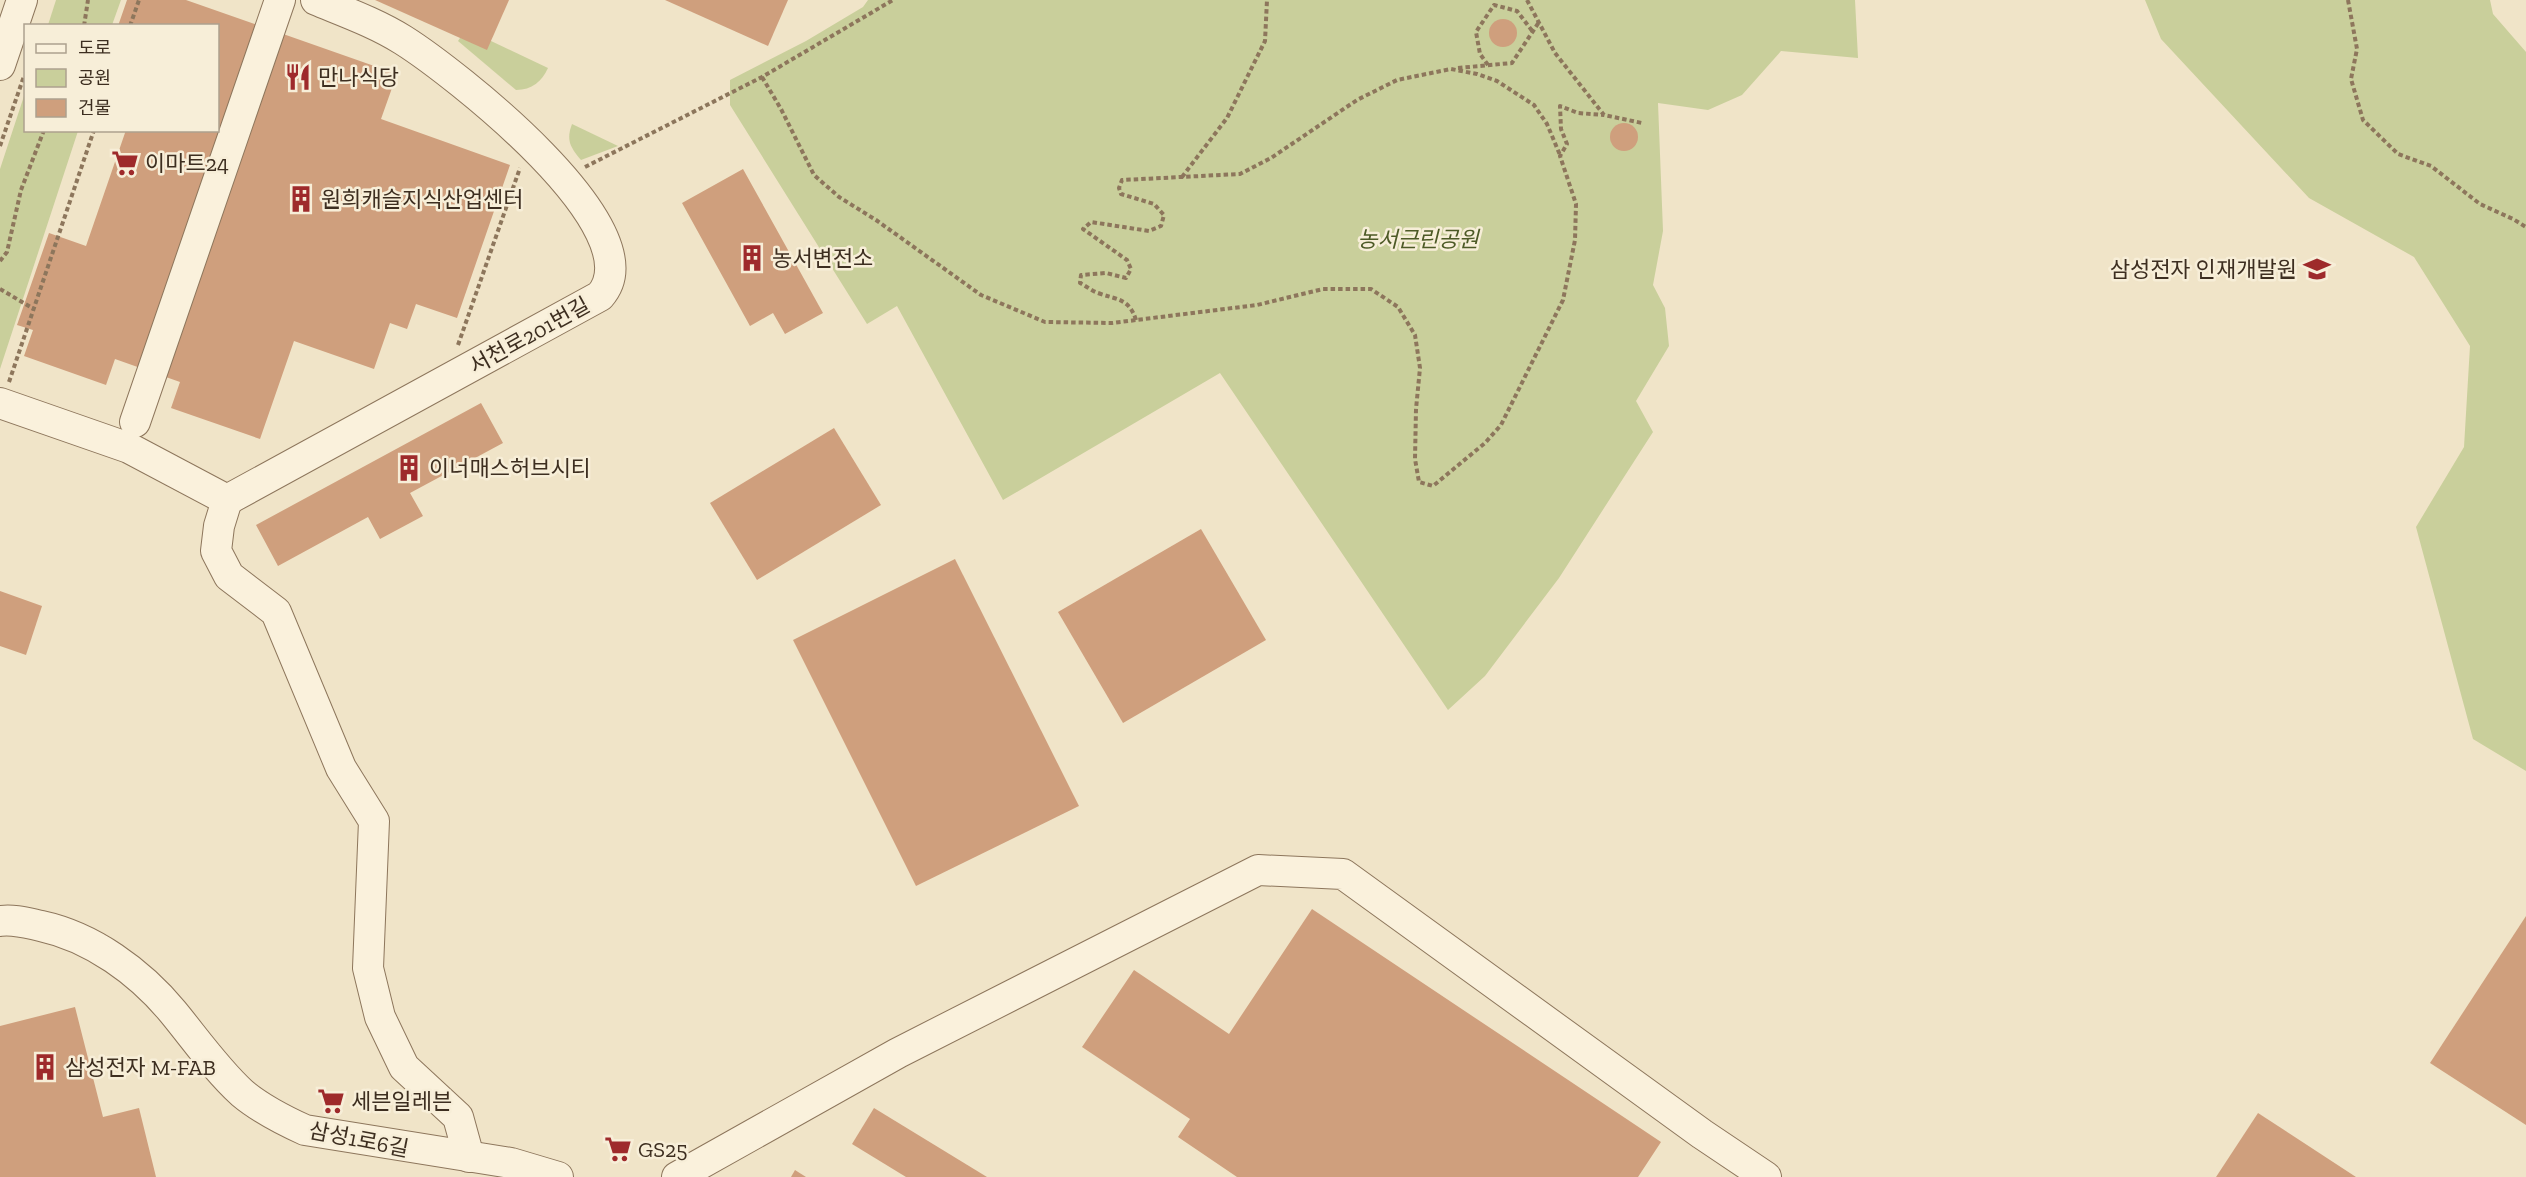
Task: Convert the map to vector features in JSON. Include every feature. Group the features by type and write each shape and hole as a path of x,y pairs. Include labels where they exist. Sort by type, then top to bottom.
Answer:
{"street":[{"path":"0,64 22,0"},
{"path":"135,422 280,0"},
{"name":"서천로201번길","path":"227,501 600,296 608,288 611,277 604,241 585,206 563,178 499,112 467,85 401,38 316,0"},
{"path":"3,396 129,448 227,501 219,526 216,551 229,576 276,612 341,768 374,821 368,968 380,1017 404,1067 458,1117 469,1157"},
{"path":"677,1177 898,1053 1258,870 1343,874 1702,1134 1766,1177"},
{"name":"삼성1로6길","path":"0,921 11,920 59,930 90,944 118,962 147,984 172,1011 240,1096 276,1118 305,1130 511,1163 558,1177"}],"path":[{"path":"84,24 88,0"},
{"path":"131,24 139,0"},
{"path":"578,170 762,77 893,0"},
{"path":"1181,178 1227,118 1265,41 1267,0"},
{"path":"1527,0 1555,53 1604,114"},
{"path":"2348,0 2357,49 2351,79 2363,120 2398,154 2431,166 2480,204 2526,227"},
{"path":"1488,65 1480,54 1476,32 1494,5 1517,11 1533,32"},
{"path":"1136,320 1132,308 1119,299 1095,292 1080,283 1081,275 1106,273 1126,278 1131,269 1127,260 1083,229 1091,222 1149,231 1161,226 1164,215 1154,204 1121,194 1119,188 1122,180 1240,174 1271,158 1358,100 1397,80 1451,69 1512,63 1539,22"},
{"path":"762,77 814,175 839,197 876,220 981,296 1045,322 1112,323 1257,305 1323,290 1371,290 1398,307 1415,335 1420,368 1415,459 1419,482 1433,486 1485,443 1501,425 1563,300 1575,240 1576,204 1547,124 1534,105 1497,81 1451,69"},
{"path":"0,146 24,77"},
{"path":"1560,156 1567,144 1561,129 1560,106 1578,113 1604,114 1642,123"},
{"path":"0,261 7,252 21,190 43,132"},
{"path":"3,396 93,132"},
{"path":"456,351 522,162"},
{"path":"0,288 34,309"}],"green space":[{"path":"56,0 121,0 112,24 48,24"},
{"name":"농서근린공원","path":"868,0 1855,0 1858,58 1781,51 1742,95 1708,110 1658,103 1663,231 1653,285 1665,308 1669,346 1636,401 1653,432 1559,578 1485,676 1448,710 1220,373 1003,500 897,306 867,324 730,105 730,80 806,41 863,7"},
{"path":"2145,0 2490,0 2493,14 2526,52 2526,771 2473,739 2416,527 2464,447 2470,346 2414,257 2309,198 2161,39"},
{"path":"460,38 491,41 548,68 536,84 516,90 458,41"},
{"path":"24,96 24,132 78,132 0,369 0,169"},
{"path":"572,124 618,146 581,160 570,143 569,135"}],"building":[{"name":"원희캐슬지식산업센터","path":"127,0 186,0 397,74 381,119 510,165 457,318 416,304 407,329 390,323 374,369 294,341 260,439 171,408 180,382 115,359 106,385 24,356 33,330 17,325 49,233 86,246 125,132 219,132 219,24 119,24"},
{"path":"375,0 509,0 487,50"},
{"path":"665,0 788,0 768,46"},
{"path":"1503,19 1513,23 1517,33 1513,43 1503,47 1493,43 1489,33 1493,23"},
{"path":"1624,123 1634,127 1638,137 1634,147 1624,151 1614,147 1610,137 1614,127"},
{"name":"농서변전소","path":"743,169 823,313 785,334 773,313 750,326 682,203"},
{"name":"이너매스허브시티","path":"481,403 503,443 410,493 423,516 380,539 368,517 278,566 256,525"},
{"path":"834,428 881,505 757,580 710,503"},
{"path":"1201,529 1266,640 1123,723 1058,612"},
{"path":"955,559 1079,806 916,886 793,640"},
{"path":"0,591 42,606 26,655 0,646"},
{"path":"1312,909 1661,1142 1638,1177 1237,1177 1178,1137 1190,1119 1082,1047 1134,970 1229,1034"},
{"path":"2526,916 2526,1125 2430,1063"},
{"name":"삼성전자 M-FAB","path":"75,1007 103,1117 139,1108 156,1177 0,1177 0,1026"},
{"path":"874,1108 987,1177 906,1177 852,1144"},
{"path":"2258,1113 2356,1177 2216,1177"},
{"path":"795,1170 806,1177 791,1177"}],"place":[{"name":"만나식당","path":"298,77"},
{"name":"이마트24","path":"125,163"},
{"name":"원희캐슬지식산업센터","path":"301,199"},
{"name":"농서변전소","path":"752,258"},
{"name":"삼성전자 인재개발원","path":"2317,269"},
{"name":"이너매스허브시티","path":"409,468"},
{"name":"삼성전자 M-FAB","path":"45,1067"},
{"name":"세븐일레븐","path":"331,1101"},
{"name":"GS25","path":"618,1149"}]}
